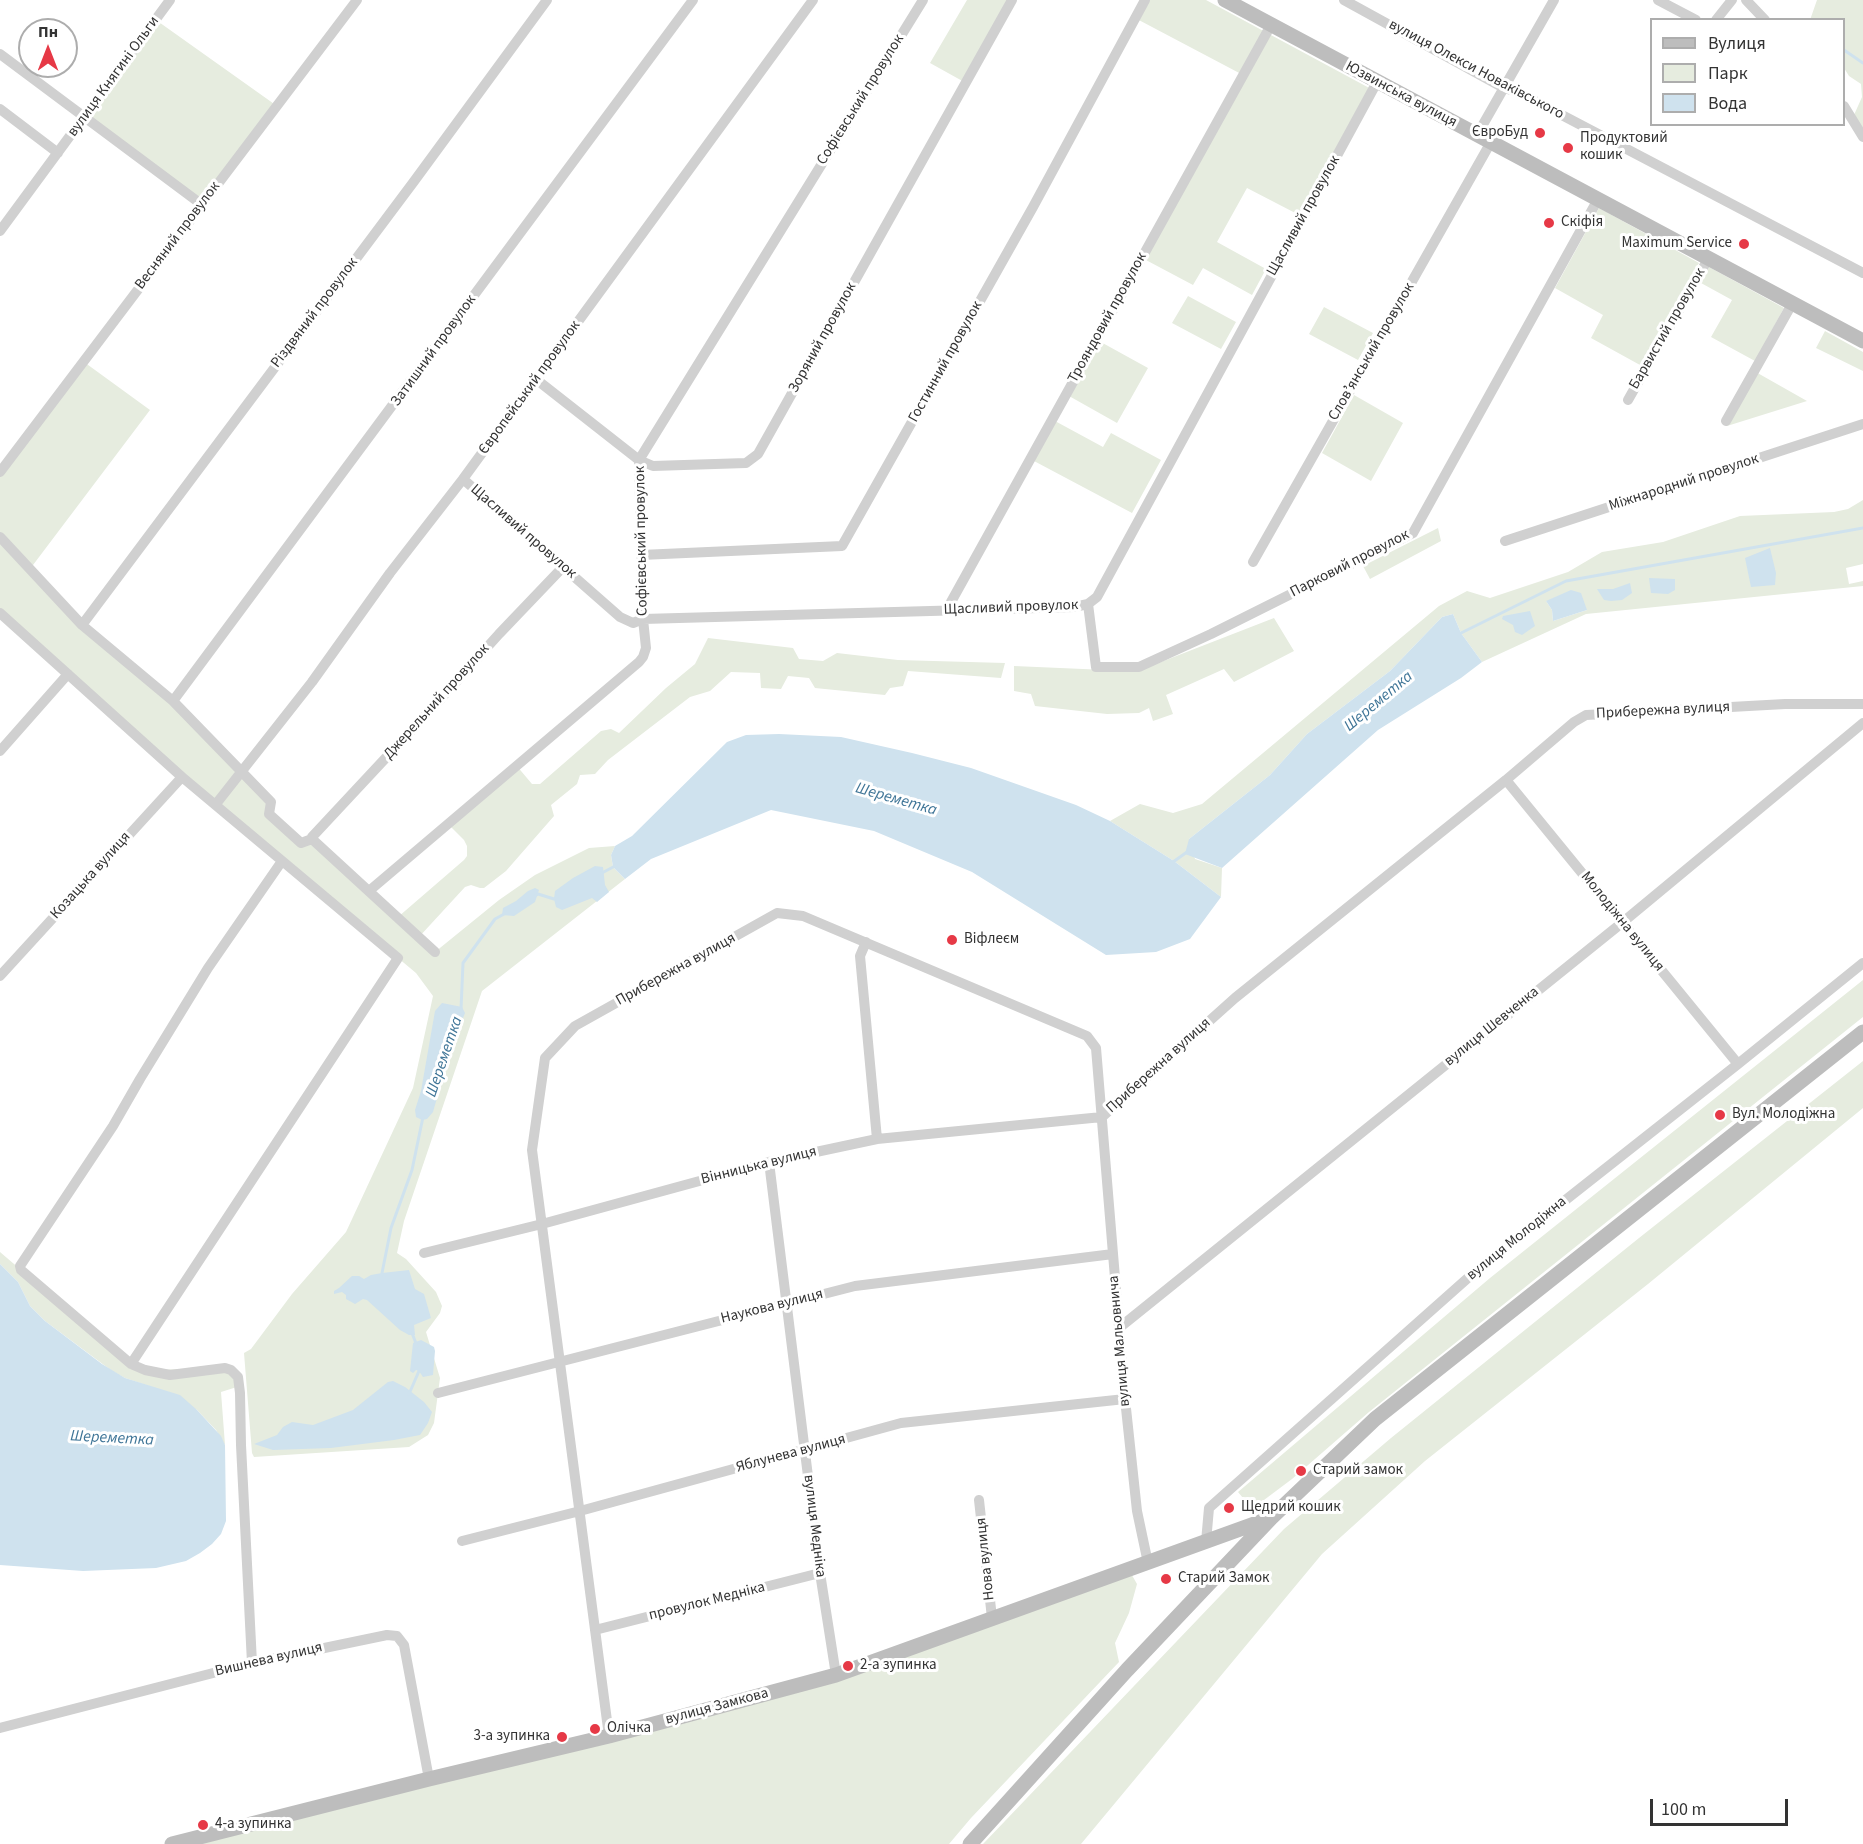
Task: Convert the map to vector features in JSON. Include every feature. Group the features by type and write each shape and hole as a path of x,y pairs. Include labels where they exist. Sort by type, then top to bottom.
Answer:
{"main road":[{"name":"Юзвинська вулиця","path":"1225,0 1597,201 1863,341"},
{"path":"970,1844 1126,1670 1271,1518 1375,1419 1863,1032"},
{"name":"вулиця Замкова","path":"172,1844 609,1736 836,1675 1271,1518"}],"street":[{"name":"вулиця Княгині Ольги","path":"0,231 170,0"},
{"name":"Весняний провулок","path":"0,472 357,0"},
{"name":"Різдвяний провулок","path":"82,625 547,0"},
{"name":"Затишний провулок","path":"173,701 693,0"},
{"name":"Європейський провулок","path":"216,804 312,682 390,573 537,380 813,0"},
{"name":"Софієвський провулок","path":"369,891 639,662 646,648 643,619 639,460 923,0"},
{"name":"Зоряний провулок","path":"537,380 639,460 653,466 746,463 758,454 1012,0"},
{"name":"Гостинний провулок","path":"641,555 842,546 1033,207 1145,0"},
{"name":"вулиця Олекси Новаківського","path":"1344,0 1504,88 1518,92 1863,273"},
{"path":"1477,135 1554,0"},
{"path":"1658,0 1692,18"},
{"path":"1718,18 1732,0"},
{"path":"1746,0 1763,18"},
{"name":"Трояндовий провулок","path":"946,611 1271,25"},
{"path":"0,54 201,204"},
{"name":"Щасливий провулок","path":"463,479 620,617 633,623 643,619 1074,607 1088,604 1097,597 1377,82"},
{"path":"1845,108 1863,137"},
{"name":"вулиця Княгині Ольги","path":"0,110 58,153"},
{"name":"Словʼянський провулок","path":"1253,562 1491,142"},
{"name":"Парковий провулок","path":"1088,604 1096,667 1139,667 1211,634 1413,533 1597,201"},
{"path":"0,209 10,217"},
{"name":"Барвистий провулок","path":"1628,400 1708,259"},
{"path":"1726,421 1792,304"},
{"name":"Міжнародний провулок","path":"1505,541 1863,424"},
{"path":"0,537 82,625 173,701 271,802 269,814 301,843 312,839 435,952"},
{"name":"Джерельний провулок","path":"312,837 563,567"},
{"path":"0,613 182,777 398,958 130,1364"},
{"path":"0,751 68,674"},
{"name":"Прибережна вулиця","path":"1102,1117 1235,998 1506,780 1574,722 1586,715 1785,704 1863,704"},
{"name":"вулиця Шевченка","path":"1119,1328 1623,922 1863,723"},
{"name":"Козацька вулиця","path":"0,976 182,777"},
{"name":"Молодіжна вулиця","path":"1506,780 1738,1064"},
{"path":"252,1663 238,1377 225,1368 170,1375 145,1370 130,1364 21,1270 21,1263 113,1126 208,968 282,861"},
{"name":"Прибережна вулиця","path":"609,1736 532,1150 545,1058 575,1026 777,913 803,915 1087,1036 1096,1048 1102,1117"},
{"path":"866,942 860,956 877,1139"},
{"name":"вулиця Молодіжна","path":"1210,1540 1209,1508 1234,1484 1478,1269 1863,963"},
{"name":"Вінницька вулиця","path":"424,1253 542,1224 769,1161 877,1139 1102,1117"},
{"name":"вулиця Мальовнича","path":"1102,1117 1125,1399 1137,1511 1148,1563"},
{"name":"вулиця Медніка","path":"769,1161 820,1573 836,1675"},
{"name":"Наукова вулиця","path":"438,1393 855,1286 1113,1254"},
{"name":"Яблунева вулиця","path":"462,1541 805,1451 901,1423 1125,1399"},
{"name":"Нова вулиця","path":"980,1500 993,1618"},
{"name":"провулок Медніка","path":"595,1630 820,1573"},
{"name":"Вишнева вулиця","path":"0,1728 252,1663 387,1635 397,1636 404,1645 429,1779"}],"green space":[{"path":"967,0 1012,0 966,83 930,63"},
{"path":"1145,0 1206,0 1373,90 1303,217 1247,188 1217,242 1266,269 1252,295 1203,268 1193,285 1144,259 1243,75 1135,18"},
{"path":"1817,0 1863,0 1863,134 1854,115 1862,97 1861,84 1849,76 1845,70 1845,18 1811,18"},
{"path":"156,20 277,106 201,204 85,117"},
{"path":"1599,208 1699,263 1640,365 1591,338 1603,315 1555,288"},
{"path":"1709,267 1784,308 1755,361 1711,337 1732,300 1701,283"},
{"path":"1188,296 1236,322 1221,349 1172,323"},
{"path":"1324,307 1373,333 1358,360 1309,334"},
{"path":"1825,331 1863,352 1863,371 1816,348"},
{"path":"1099,341 1148,368 1117,423 1069,396"},
{"path":"84,362 150,410 30,569 82,625 173,701 271,802 269,814 301,842 312,839 398,917 467,856 467,846 464,840 447,823 516,765 532,784 540,784 601,731 611,729 619,733 695,664 708,638 793,648 799,659 823,661 837,653 898,660 1005,663 1001,678 908,671 903,686 890,688 885,695 815,688 809,678 788,676 781,689 761,688 760,673 731,672 710,691 690,697 608,760 595,774 580,775 577,784 551,805 554,816 506,871 484,888 471,885 465,887 419,937 435,952 499,900 535,875 589,848 615,846 611,855 613,867 625,879 482,991 404,1221 397,1253 406,1259 436,1292 442,1306 440,1313 426,1332 440,1378 434,1423 428,1435 409,1447 254,1457 244,1353 251,1349 292,1294 346,1232 413,1088 433,996 416,973 282,861 0,613 0,472"},
{"path":"1754,371 1807,401 1727,426 1726,421"},
{"path":"1354,395 1403,423 1371,481 1322,453"},
{"path":"1055,421 1103,447 1111,433 1161,460 1132,513 1034,461"},
{"path":"1863,500 1863,564 1846,568 1849,584 1863,581 1863,586 1586,614 1482,662 1461,633 1453,614 1442,617 1390,671 1307,734 1270,775 1189,839 1195,859 1222,868 1221,897 1174,861 1110,821 1140,804 1173,813 1202,804 1439,606 1467,591 1490,598 1568,572 1602,552 1663,542 1740,516 1834,512 1848,509","holes":["1546,601 1587,610 1553,621 1552,610"]},
{"path":"1438,528 1441,541 1370,579 1363,566"},
{"path":"1274,618 1294,651 1234,682 1224,669 1166,695 1173,714 1153,721 1149,708 1139,713 1107,714 1035,706 1031,694 1014,691 1014,666 1106,670 1148,667"},
{"path":"1863,980 1863,1017 1369,1412 1292,1479 1252,1509 1238,1492 1490,1278"},
{"path":"1863,1061 1863,1108 1648,1284 1425,1461 1322,1554 1081,1844 983,1844 1284,1529 1391,1438"},
{"path":"0,1252 131,1364 145,1370 225,1368 240,1386 221,1392 225,1445 216,1430 197,1410 112,1371 45,1321 30,1306 18,1282 0,1264"},
{"path":"1129,1570 1137,1584 1129,1613 1115,1643 1119,1662 949,1844 172,1844 836,1675"}],"water":[{"path":"1770,548 1776,573 1775,585 1751,587 1745,558"},
{"path":"1649,578 1675,579 1675,590 1668,594 1651,593"},
{"path":"1630,583 1632,593 1622,600 1604,600 1597,589 1613,589"},
{"path":"1571,590 1581,593 1587,610 1553,621 1552,610 1546,601"},
{"path":"1530,611 1535,626 1522,635 1515,632 1513,625 1502,619 1503,616"},
{"path":"1453,614 1461,633 1482,662 1461,678 1378,730 1222,868 1185,854 1189,839 1270,775 1307,734 1390,671 1442,617"},
{"path":"746,735 841,737 912,753 971,768 1076,805 1110,821 1174,861 1221,897 1190,939 1156,952 1106,955 972,872 874,831 771,810 651,859 625,879 613,867 611,855 615,846 632,836 727,742"},
{"path":"595,866 603,867 605,885 609,892 597,902 592,898 562,910 556,907 555,891"},
{"path":"535,888 539,890 535,902 514,916 502,915 503,908"},
{"path":"442,1003 462,1007 465,1013 452,1045 433,1112 427,1119 422,1120 416,1117 415,1110 421,1091 435,1011"},
{"path":"0,1264 18,1282 30,1306 45,1321 102,1364 125,1378 180,1395 221,1436 225,1445 226,1521 221,1534 200,1553 186,1561 156,1568 83,1571 0,1565"},
{"path":"409,1270 415,1289 424,1294 431,1318 414,1325 415,1335 409,1335 400,1330 367,1300 363,1299 355,1304 346,1299 346,1295 342,1292 334,1294 334,1291 352,1276 364,1279 371,1275"},
{"path":"421,1340 434,1347 435,1351 433,1375 423,1377 419,1371 416,1370 413,1373 410,1371 413,1343"},
{"path":"393,1381 424,1402 432,1412 420,1435 331,1448 273,1450 254,1444 277,1435 283,1427 292,1422 313,1425 353,1410 388,1382"}],"waterway":[{"name":"Шереметка","path":"1845,51 1863,63"},
{"name":"Шереметка","path":"1459,634 1566,581 1863,528"},
{"name":"Шереметка","path":"1173,862 1187,852"},
{"name":"Шереметка","path":"600,874 615,866"},
{"name":"Шереметка","path":"535,896 538,894 554,899 557,897"},
{"name":"Шереметка","path":"461,1009 463,963 495,919 506,913"},
{"name":"Шереметка","path":"384,1276 382,1273 391,1228 412,1170 423,1117"},
{"name":"Шереметка","path":"412,1333 417,1346"},
{"name":"Шереметка","path":"409,1394 419,1368"}],"place":[{"name":"ЄвроБуд","path":"1540,133"},
{"name":"Продуктовий кошик","path":"1568,148"},
{"name":"Скіфія","path":"1549,223"},
{"name":"Maximum Service","path":"1744,244"},
{"name":"Віфлеєм","path":"952,940"},
{"name":"Вул. Молодіжна","path":"1720,1115"},
{"name":"Старий замок","path":"1301,1471"},
{"name":"Щедрий кошик","path":"1229,1508"},
{"name":"Старий Замок","path":"1166,1579"},
{"name":"2-а зупинка","path":"848,1666"},
{"name":"Олічка","path":"595,1729"},
{"name":"3-а зупинка","path":"562,1737"},
{"name":"4-а зупинка","path":"203,1825"}]}
